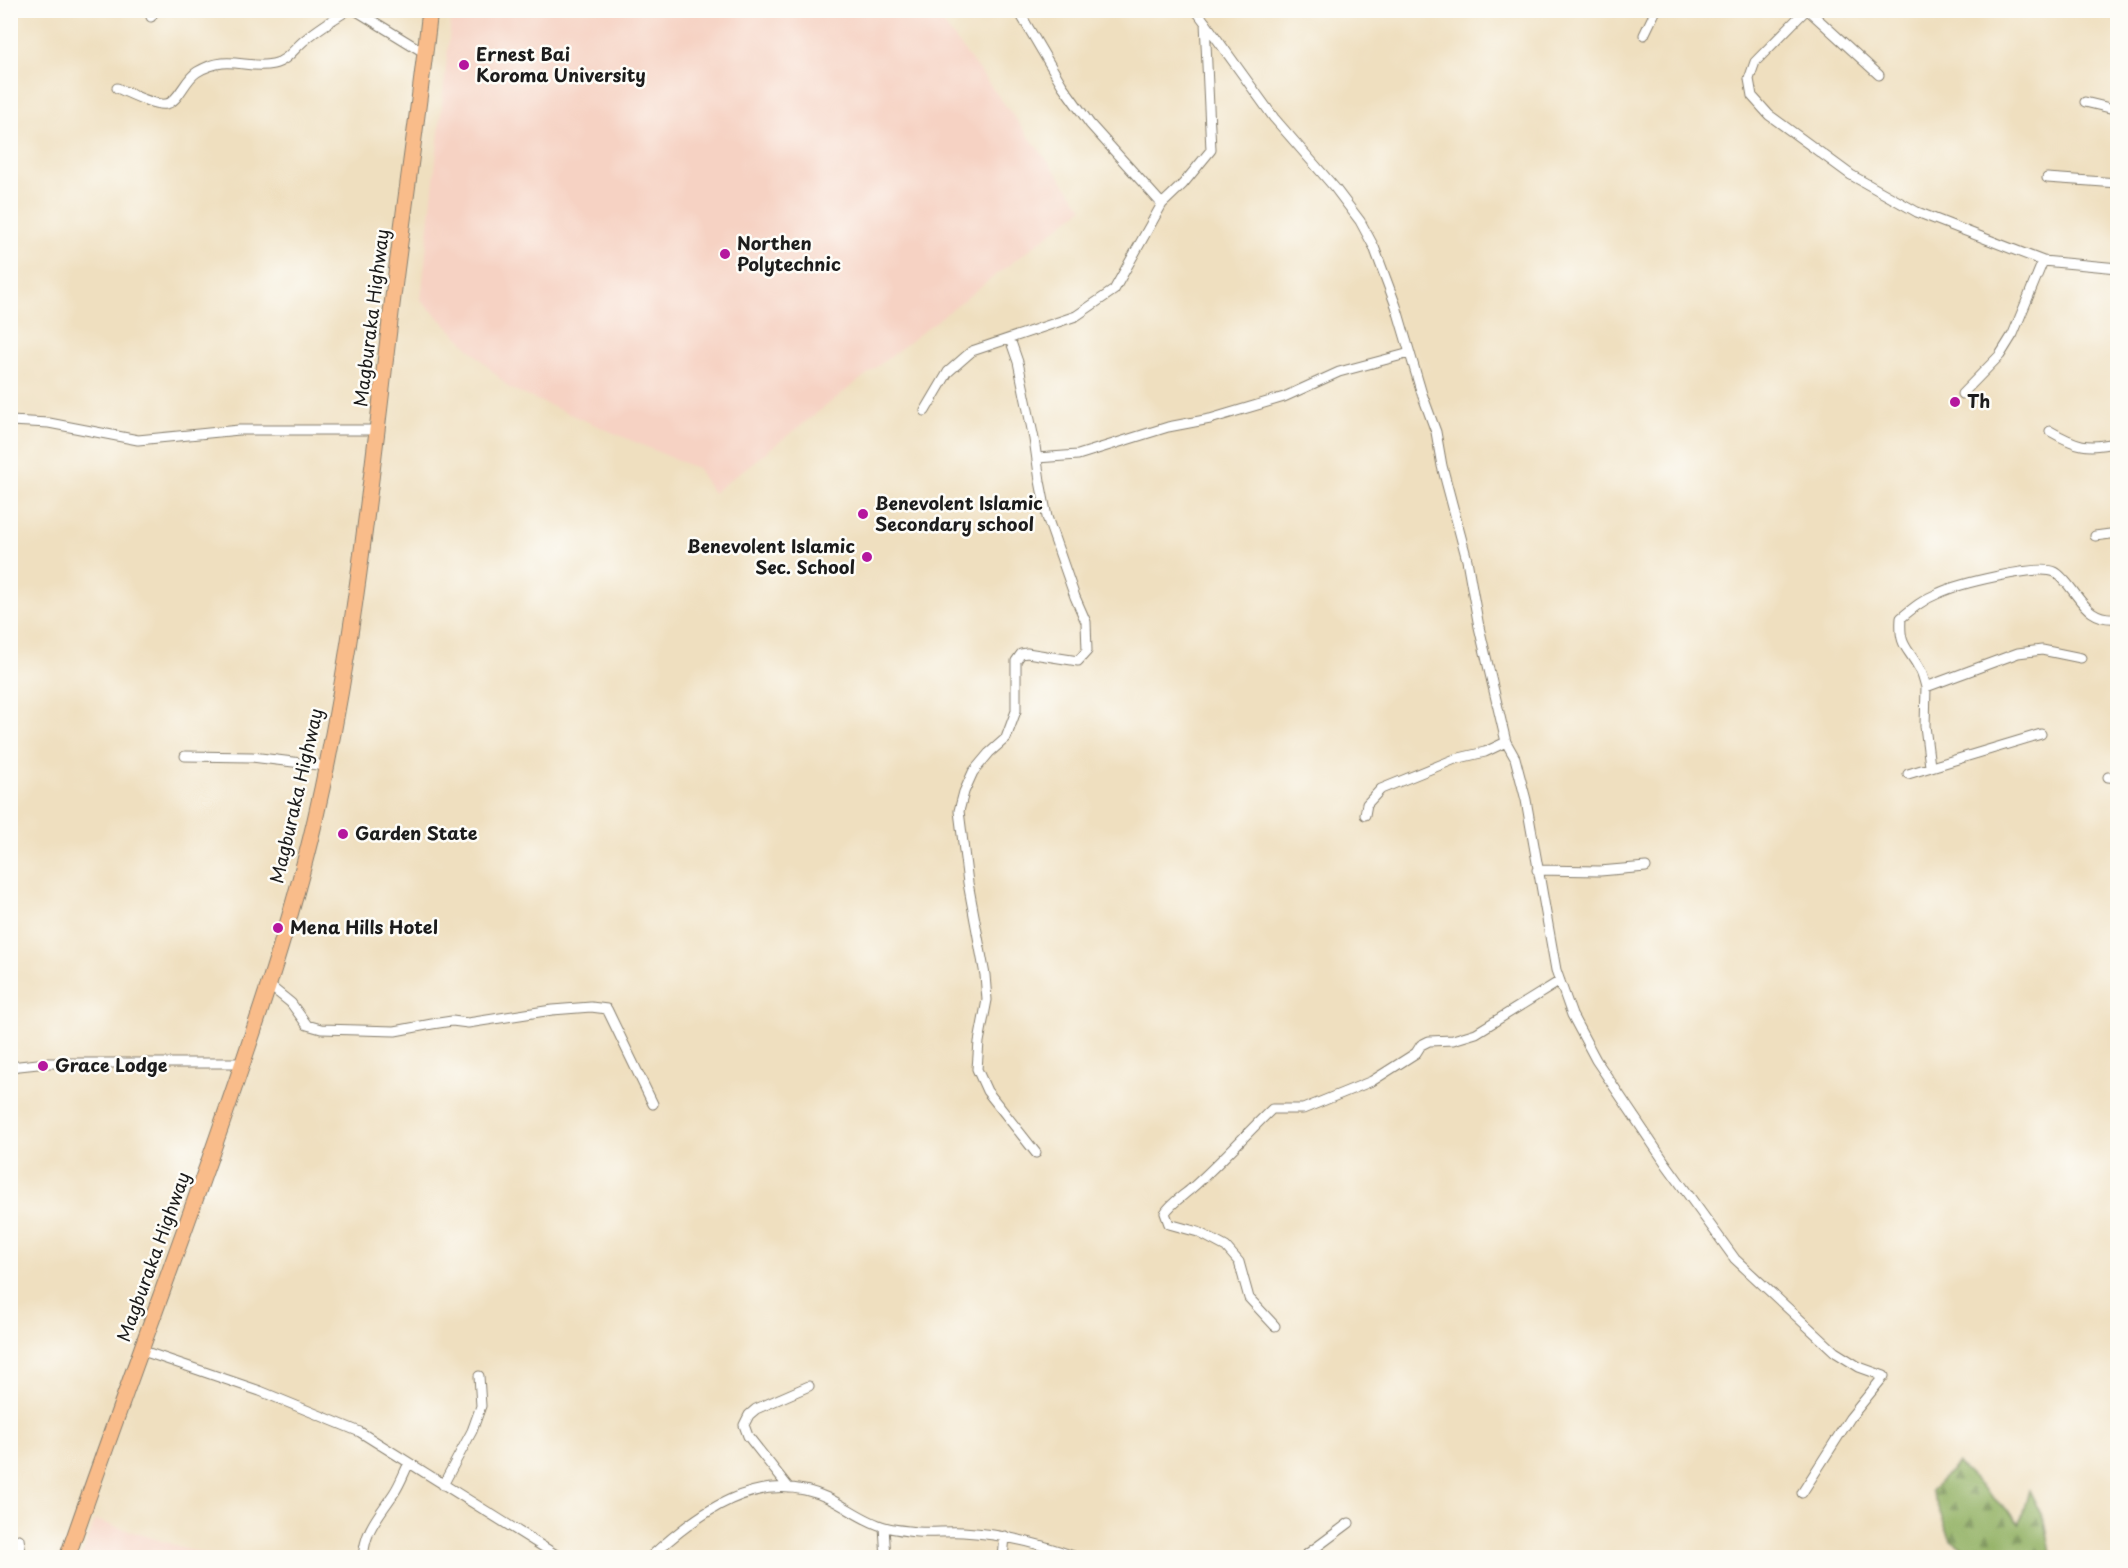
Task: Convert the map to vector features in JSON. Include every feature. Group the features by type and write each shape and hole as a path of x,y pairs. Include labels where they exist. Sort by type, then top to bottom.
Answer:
{"main road":[{"name":"Magburaka Highway","path":"67,1557 194,1206 270,986 314,822 345,665 378,430 392,302 421,94 430,10"}],"street":[{"path":"117,88 157,103 166,104 173,101 188,79 196,72 220,62 274,64 293,53 317,30 348,10"},
{"path":"355,10 425,53"},
{"path":"1018,10 1062,85 1090,124 1162,204"},
{"path":"1196,10 1274,118 1335,188 1360,221 1374,247 1396,306 1436,432 1442,466 1467,561 1479,627 1506,742 1515,758 1526,800 1556,970 1572,1015 1596,1060 1666,1164 1735,1259 1835,1352 1859,1367 1884,1376 1850,1418 1802,1493"},
{"path":"1644,35 1656,10"},
{"path":"1879,75 1807,10 1755,62 1749,79 1752,96 1769,115 1851,175 1917,212 2043,261 2118,268"},
{"path":"926,411 948,372 972,351 1076,316 1114,291 1162,204 1183,184 1211,150 1205,22"},
{"path":"2085,102 2118,110"},
{"path":"2047,178 2118,183"},
{"path":"1962,394 2000,355 2013,334 2043,261"},
{"path":"1010,339 1020,372 1047,517 1086,622 1087,651 1078,661 1021,654 1016,661 1016,711 1006,738 973,772 959,811 987,1000 979,1042 977,1069 987,1091 1036,1153"},
{"path":"1037,458 1078,455 1168,427 1210,419 1284,397 1339,372 1410,353"},
{"path":"10,421 49,423 138,440 239,430 378,430"},
{"path":"2050,431 2073,444 2082,446 2104,446 2118,442"},
{"path":"2095,536 2118,533"},
{"path":"1930,766 1925,726 1926,687 1919,668 1906,650 1900,632 1901,618 1920,602 1940,592 1992,577 2045,568 2058,573 2091,614 2106,619 2118,618"},
{"path":"1926,687 2018,653 2042,650 2081,658"},
{"path":"1908,774 2041,734"},
{"path":"1365,815 1367,804 1381,789 1455,759 1485,752 1506,742"},
{"path":"185,756 252,758 326,766"},
{"path":"1538,870 1600,871 1646,867"},
{"path":"1275,1326 1249,1298 1239,1262 1226,1247 1198,1232 1169,1224 1165,1213 1168,1207 1192,1188 1272,1109 1303,1109 1372,1082 1416,1053 1421,1045 1429,1041 1453,1040 1476,1033 1560,981"},
{"path":"270,986 291,1003 307,1025 321,1029 395,1031 432,1024 468,1023 561,1009 591,1006 607,1009 653,1104"},
{"path":"10,1067 47,1063 243,1063"},
{"path":"140,1350 260,1391 360,1432 561,1557"},
{"path":"442,1485 472,1431 481,1406 479,1376"},
{"path":"789,1488 748,1436 744,1425 756,1409 809,1386"},
{"path":"363,1557 365,1539 370,1528 395,1491 409,1463"},
{"path":"649,1557 677,1533 715,1506 742,1494 774,1488 803,1488 829,1498 884,1527 916,1533 963,1532 1005,1536 1079,1557"},
{"path":"1302,1557 1349,1523"},
{"path":"884,1527 886,1557"},
{"path":"1003,1557 1005,1536"},
{"path":"19,1539 22,1557"}],"shaded area":[{"name":"Northen Polytechnic","path":"452,11 934,11 1083,208 713,493 698,469 509,388 421,300"},
{"path":"95,1520 213,1557 81,1557"}],"green space":[{"path":"1958,1464 2020,1523 2029,1490 2045,1522 2052,1557 1977,1558 1951,1540 1931,1490"}],"place":[{"name":"Ernest Bai Koroma University","path":"464,65"},
{"name":"Northen Polytechnic","path":"725,254"},
{"name":"Th","path":"1955,402"},
{"name":"Benevolent Islamic Secondary school","path":"863,514"},
{"name":"Benevolent Islamic Sec. School","path":"867,557"},
{"name":"Garden State","path":"343,834"},
{"name":"Mena Hills Hotel","path":"278,928"},
{"name":"Grace Lodge","path":"43,1066"}]}
